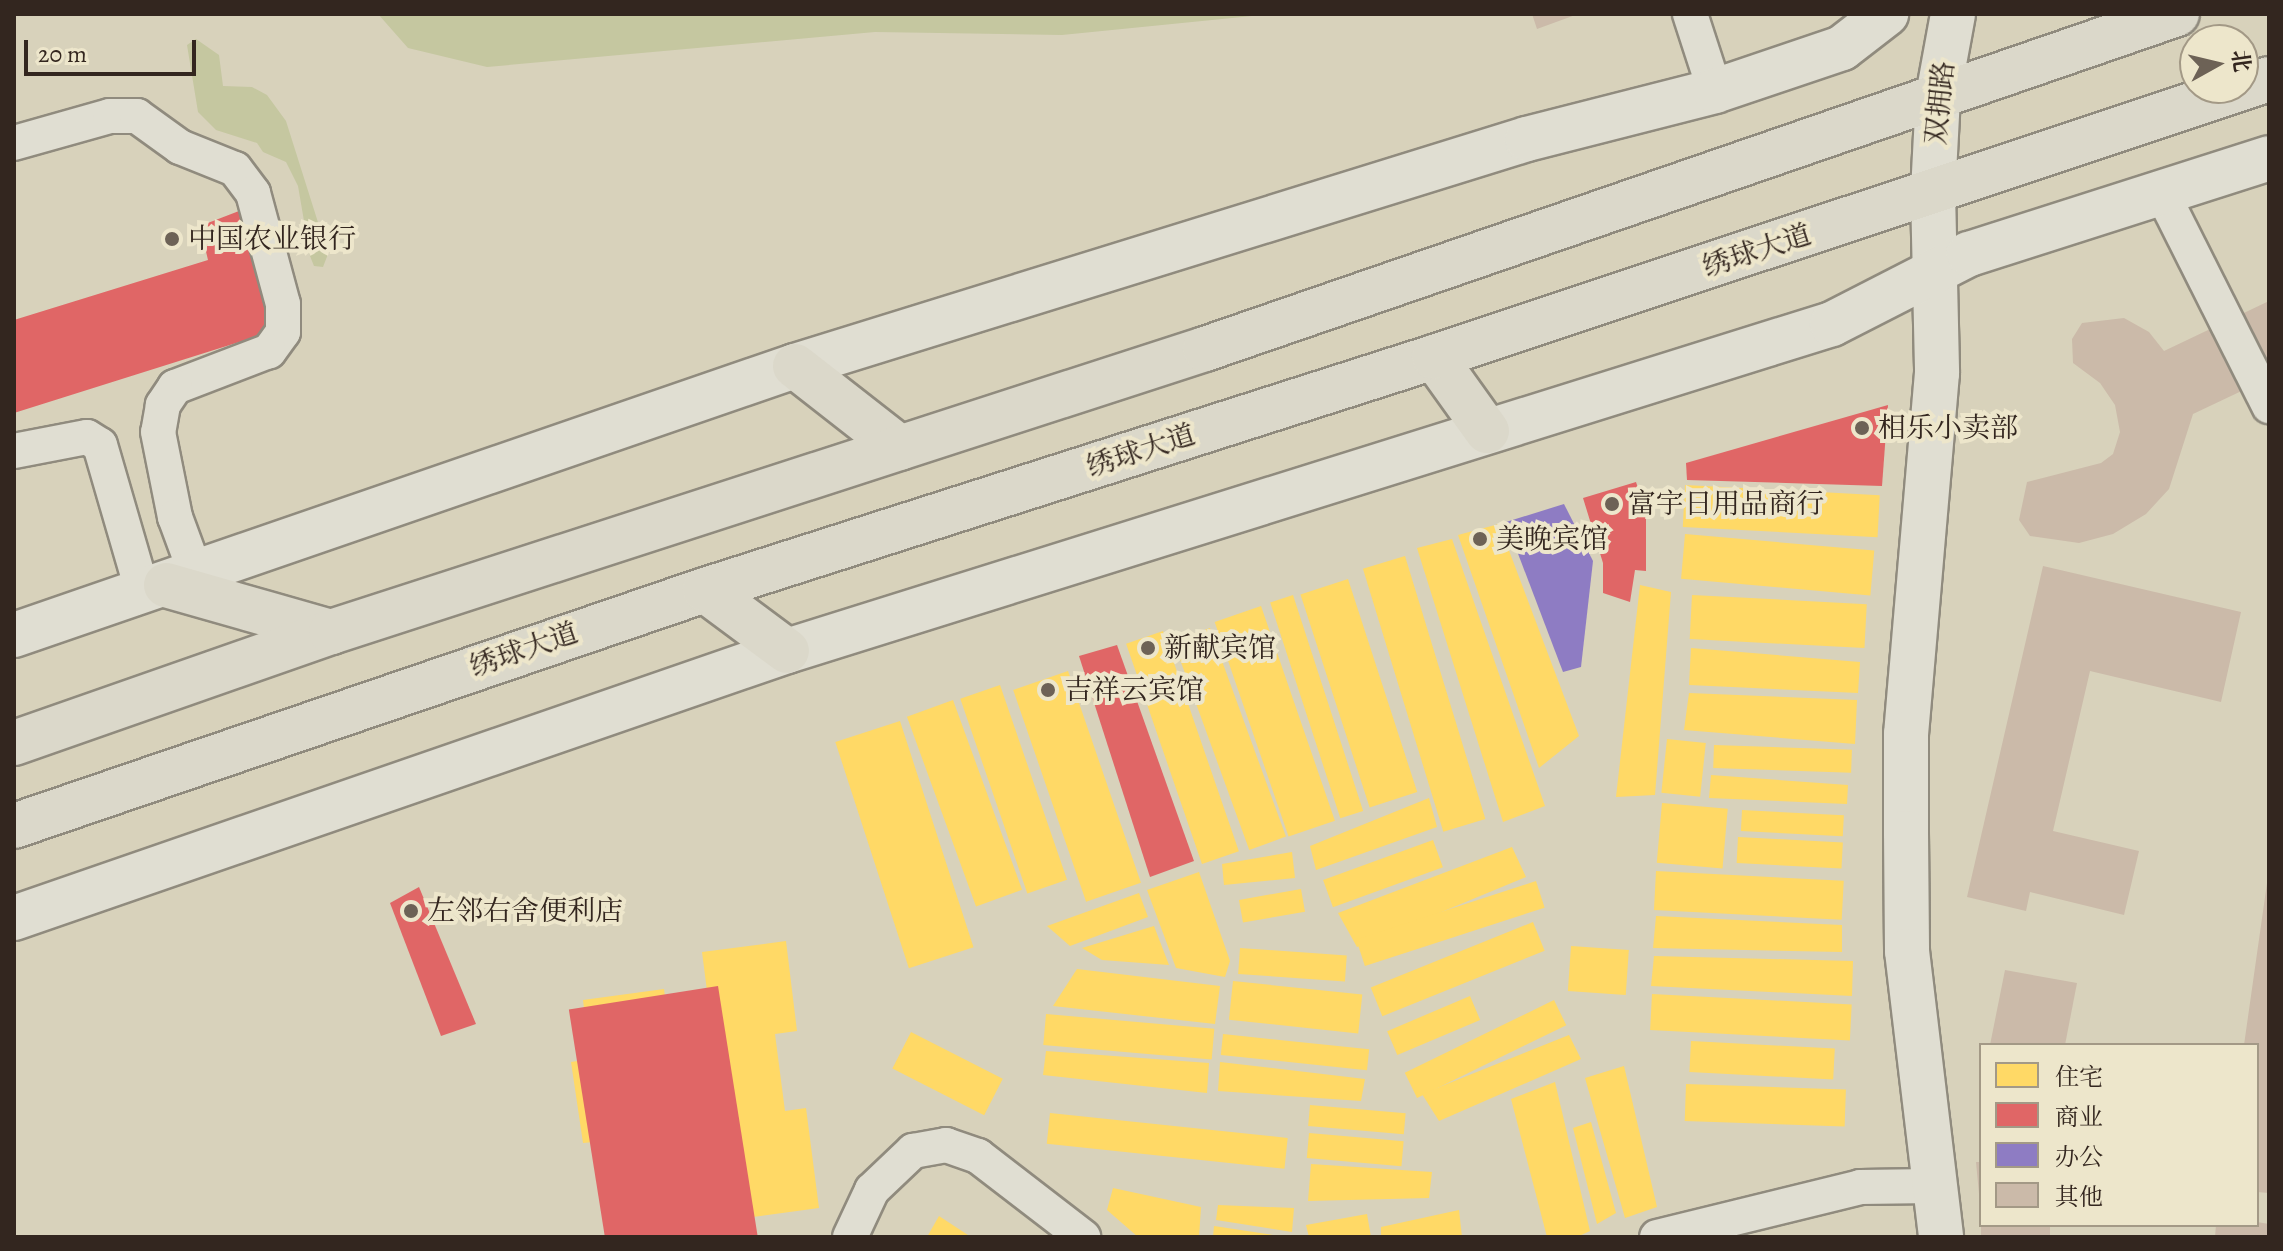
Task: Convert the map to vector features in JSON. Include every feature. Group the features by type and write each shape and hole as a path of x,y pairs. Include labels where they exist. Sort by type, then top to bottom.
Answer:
{"main road":[{"path":"14,743 331,632 1205,349 2177,14"},
{"name":"绣球大道","path":"14,826 705,590 1434,357 2269,79"},
{"path":"1434,357 1487,431"},
{"path":"795,366 900,448"},
{"path":"168,584 331,632"},
{"path":"705,590 787,651"}],"street":[{"path":"14,635 795,366 1527,139 1715,91 1842,48 1886,14"},
{"name":"双拥路","path":"1941,1237 1907,951 1906,734 1937,373 1933,192 1938,96 1953,14"},
{"path":"14,918 787,651 1832,324 1934,268 2269,158"}],"lane":[{"path":"1690,14 1715,91"},
{"path":"14,143 110,116 137,116 180,147 235,169 253,193 283,304 283,332 269,351 175,387 163,405 158,432 175,517 168,584"},
{"path":"2161,191 2269,406"},
{"path":"14,451 87,437 100,445 168,584"},
{"path":"850,1237 872,1190 913,1151 946,1145 978,1156 1083,1237"},
{"path":"1657,1237 1860,1187 1933,1186"}],"green space":[{"path":"378,14 1272,14 1062,35 875,32 487,67 408,48"},
{"path":"196,39 219,55 223,86 252,87 267,95 286,121 328,254 323,267 314,266 310,256 298,186 286,162 263,152 257,143 216,130 198,112 187,45"}],"building: 住宅":[{"path":"1685,485 1880,495 1878,537 1683,527"},
{"path":"1499,524 1579,736 1539,768 1458,535"},
{"path":"1685,534 1874,551 1870,595 1681,579"},
{"path":"1452,539 1545,806 1503,822 1417,548"},
{"path":"1405,556 1485,819 1443,832 1363,569"},
{"path":"1348,579 1417,792 1370,807 1300,594"},
{"path":"1640,585 1671,592 1655,795 1616,797"},
{"path":"1293,595 1363,811 1340,818 1270,602"},
{"path":"1692,595 1867,604 1864,648 1690,639"},
{"path":"1261,606 1335,821 1289,837 1215,622"},
{"path":"1210,628 1286,837 1249,850 1173,641"},
{"path":"1163,631 1239,851 1202,864 1126,644"},
{"path":"1691,648 1860,662 1858,693 1689,685"},
{"path":"1068,671 1141,883 1086,902 1013,690"},
{"path":"1000,685 1067,880 1027,893 960,699"},
{"path":"1689,693 1857,700 1855,744 1684,730"},
{"path":"953,700 1022,890 976,907 907,717"},
{"path":"900,721 974,947 909,968 835,742"},
{"path":"1667,739 1706,743 1700,797 1661,793"},
{"path":"1714,745 1852,750 1851,773 1713,768"},
{"path":"1711,775 1848,785 1847,804 1709,798"},
{"path":"1429,798 1437,827 1316,870 1310,846"},
{"path":"1662,803 1728,809 1723,869 1657,863"},
{"path":"1742,810 1844,815 1843,836 1741,831"},
{"path":"1738,837 1843,842 1841,868 1737,863"},
{"path":"1433,840 1443,867 1333,907 1323,880"},
{"path":"1512,847 1526,877 1357,947 1338,913"},
{"path":"1292,852 1295,878 1224,885 1222,864"},
{"path":"1656,871 1844,881 1842,920 1654,910"},
{"path":"1199,872 1230,961 1225,977 1176,968 1147,890"},
{"path":"1536,881 1545,908 1365,966 1356,939"},
{"path":"1301,889 1305,912 1243,923 1239,900"},
{"path":"1139,893 1148,917 1070,946 1047,926"},
{"path":"1656,916 1842,925 1842,952 1653,948"},
{"path":"1533,922 1545,951 1382,1016 1371,988"},
{"path":"1154,926 1169,965 1102,960 1082,948"},
{"path":"786,941 797,1031 775,1034 785,1111 806,1108 819,1208 738,1219 724,1113 672,1120 680,1179 611,1188 604,1141 583,1143 571,1062 590,1059 583,1000 664,989 670,1035 712,1030 702,952"},
{"path":"1571,946 1629,950 1626,995 1568,991"},
{"path":"1240,948 1347,955 1345,981 1238,974"},
{"path":"1654,956 1853,961 1852,996 1651,986"},
{"path":"1077,969 1220,986 1215,1024 1053,1006"},
{"path":"1233,981 1362,995 1358,1033 1229,1020"},
{"path":"1652,994 1852,1004 1850,1040 1650,1030"},
{"path":"1470,996 1480,1020 1397,1055 1387,1031"},
{"path":"1554,1000 1566,1025 1417,1098 1405,1073"},
{"path":"1046,1014 1214,1029 1212,1060 1043,1045"},
{"path":"911,1032 1003,1079 984,1115 892,1069"},
{"path":"1223,1034 1369,1049 1367,1070 1221,1055"},
{"path":"1569,1035 1581,1059 1439,1121 1422,1094"},
{"path":"1691,1041 1835,1049 1833,1079 1689,1072"},
{"path":"1046,1051 1209,1063 1207,1093 1043,1075"},
{"path":"1220,1062 1365,1079 1361,1101 1218,1091"},
{"path":"1624,1066 1657,1207 1625,1218 1585,1078"},
{"path":"1555,1082 1590,1231 1577,1237 1547,1237 1511,1099"},
{"path":"1686,1084 1846,1090 1845,1127 1685,1121"},
{"path":"1310,1105 1406,1113 1404,1134 1308,1126"},
{"path":"1050,1113 1288,1138 1284,1169 1047,1144"},
{"path":"1591,1122 1616,1213 1597,1224 1573,1128"},
{"path":"1309,1133 1404,1141 1401,1166 1307,1158"},
{"path":"1311,1164 1432,1172 1429,1198 1308,1201"},
{"path":"1113,1188 1201,1207 1199,1237 1138,1237 1107,1210"},
{"path":"1218,1205 1294,1208 1292,1232 1216,1220"},
{"path":"1459,1210 1462,1237 1381,1237 1381,1227"},
{"path":"1367,1214 1371,1237 1309,1237 1306,1225"},
{"path":"939,1216 971,1237 927,1237"},
{"path":"1214,1226 1273,1235 1213,1237"}],"building: 商业":[{"path":"239,211 274,331 14,413 14,320 208,260 200,226"},
{"path":"1888,405 1882,486 1687,480 1686,463"},
{"path":"1636,482 1646,512 1646,571 1635,570 1630,602 1603,593 1603,563 1583,498"},
{"path":"1117,645 1194,861 1150,877 1079,656"},
{"path":"419,887 476,1024 441,1036 390,903"},
{"path":"718,986 758,1237 605,1237 569,1010"}],"building: 办公":[{"path":"1564,504 1593,561 1581,667 1563,672 1506,522"}],"building: 其他":[{"path":"1532,14 1578,14 1537,29"},
{"path":"2269,301 2269,378 2193,414 2169,489 2146,514 2113,534 2079,543 2030,536 2019,520 2027,482 2101,463 2113,454 2120,432 2115,405 2100,383 2073,363 2072,339 2082,323 2124,318 2149,332 2164,351"},
{"path":"2043,566 2241,612 2221,702 2090,671 2053,831 2139,851 2124,915 2030,892 2026,911 1967,897"},
{"path":"2269,869 2269,1193 2259,1192 2259,1043 2244,1043"},
{"path":"2005,970 2077,983 2065,1043 1990,1043"},
{"path":"1976,1162 1979,1162 1979,1194"},
{"path":"2259,1222 2269,1224 2269,1237 2215,1237 2216,1227 2259,1227"},
{"path":"1981,1227 2050,1227 2050,1237 1981,1237"}],"place":[{"name":"中国农业银行","path":"172,239"},
{"name":"相乐小卖部","path":"1862,428"},
{"name":"富宇日用品商行","path":"1612,504"},
{"name":"美晚宾馆","path":"1480,539"},
{"name":"新献宾馆","path":"1148,648"},
{"name":"吉祥云宾馆","path":"1048,690"},
{"name":"左邻右舍便利店","path":"411,911"}]}
